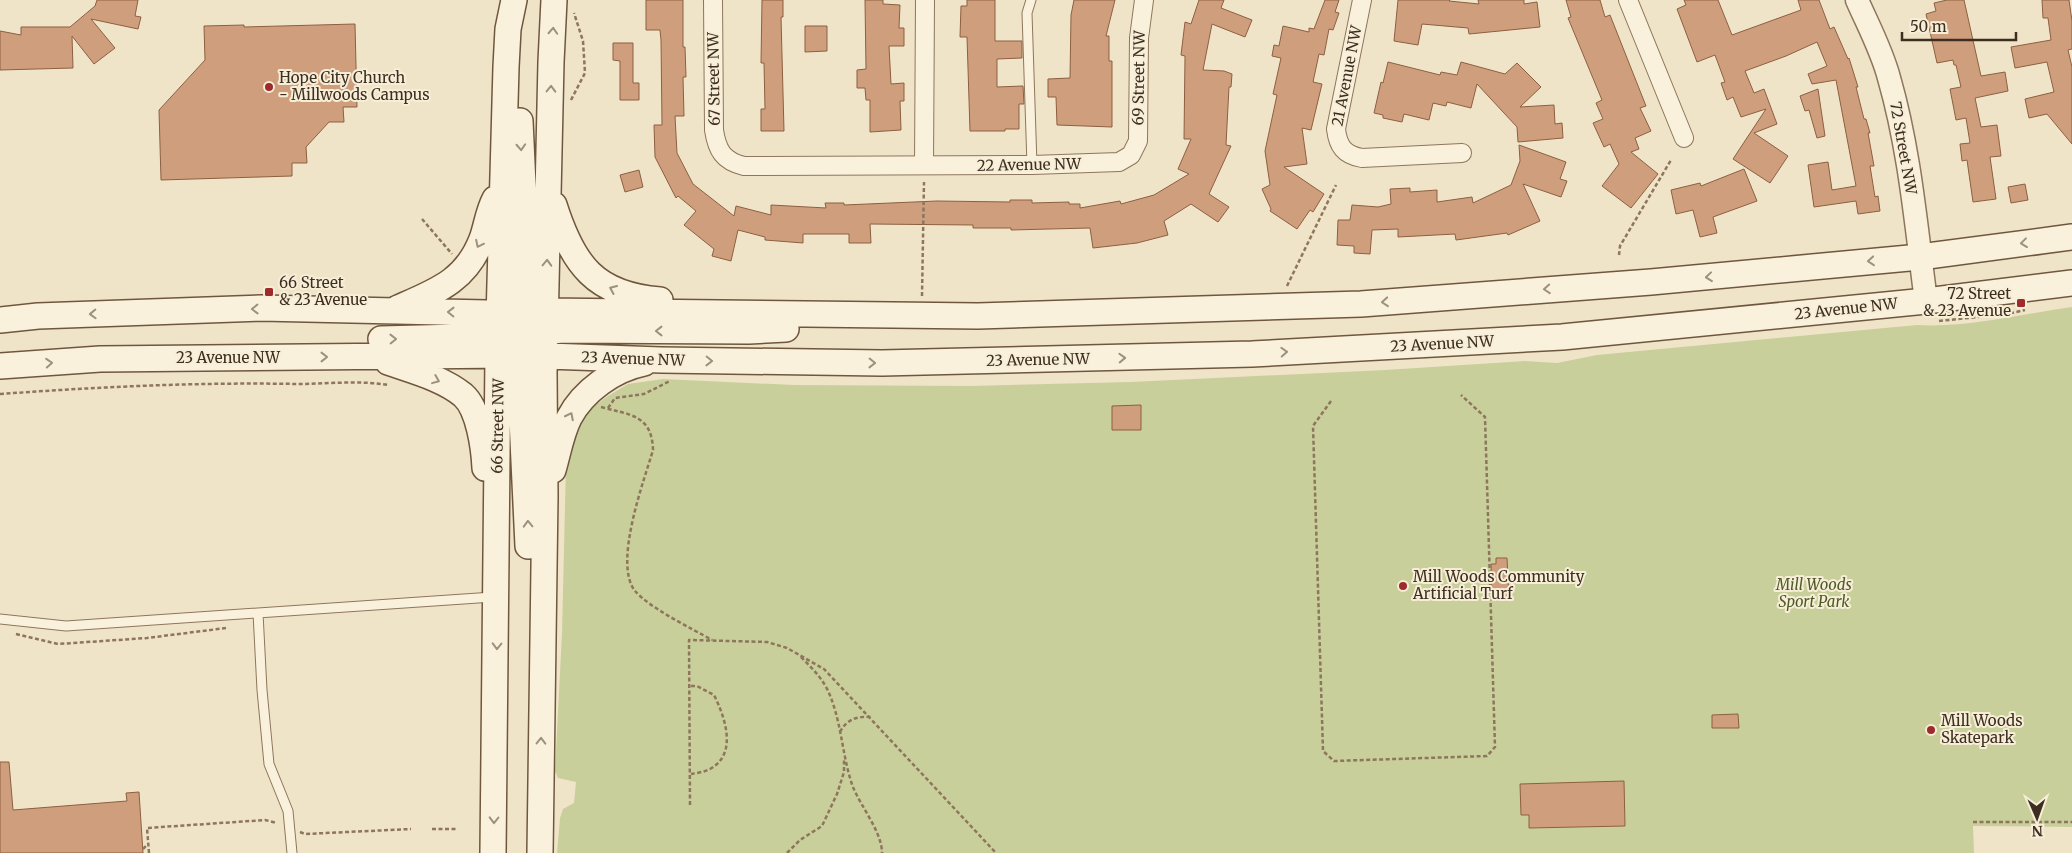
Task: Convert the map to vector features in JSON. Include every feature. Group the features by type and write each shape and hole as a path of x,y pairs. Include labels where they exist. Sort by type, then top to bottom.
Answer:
{"main road":[{"name":"66 Street NW","path":"514,0 508,29 504,183 519,331 545,356 540,853"},
{"name":"66 Street NW","path":"493,853 497,530 519,331 550,190 551,62 563,4"},
{"path":"506,66 520,98 524,206 519,331 529,552 544,587"},
{"path":"391,311 437,290 466,269 482,239 490,208 504,183"},
{"path":"550,190 565,237 589,274 598,282 626,294 674,301 729,313"},
{"name":"23 Avenue NW","path":"0,366 100,359 374,356 519,331 729,313 978,316 1361,304 1651,282 1920,257 2072,237"},
{"name":"23 Avenue NW","path":"545,356 661,360 882,363 1017,361 1350,350 1562,337 1926,301 2072,283"},
{"name":"23 Avenue NW","path":"0,320 38,316 261,308 391,311 519,331"},
{"path":"100,359 276,342 519,331 749,331 798,328 846,314"},
{"path":"374,356 442,382 464,396 476,417 483,444 486,480 497,530"},
{"path":"545,496 563,433 574,408 602,381 625,369 661,360"}],"street":[{"name":"67 Street NW","path":"713,0 714,130 715,142 722,156"},
{"path":"924,172 925,0"},
{"name":"69 Street NW","path":"1131,155 1138,141 1139,132 1139,38 1144,0"},
{"name":"21 Avenue NW","path":"1362,0 1336,129 1337,140 1343,150 1354,157 1362,158 1462,153"},
{"path":"1628,0 1684,138"},
{"name":"72 Street NW","path":"1857,0 1888,75 1899,115 1907,157 1926,301"},
{"name":"22 Avenue NW","path":"722,156 733,164 744,166 924,172 1032,165 1110,164 1120,162 1131,155"}],"lane":[{"path":"1031,0 1027,13 1032,165"},
{"path":"0,620 66,626 497,597"},
{"path":"258,613 262,690 269,764 288,811 292,853"}],"path":[{"path":"563,4 583,41 585,73 571,99 570,108"},
{"path":"1619,254 1623,241 1671,160"},
{"path":"922,297 924,172"},
{"path":"1287,286 1336,185"},
{"path":"422,219 456,258"},
{"path":"0,394 102,388 244,384 363,382 390,385"},
{"path":"1331,401 1313,426 1323,751 1334,761 1487,756 1495,748 1485,417 1461,395"},
{"path":"608,408 639,418 646,425 652,439 653,450 631,522 629,567 630,580 634,589 655,606 712,640"},
{"path":"14,634 58,644 147,638 231,627"},
{"path":"690,805 691,686 689,640 767,642 787,648 824,669 871,717 996,853"},
{"path":"800,655 815,671 829,692 856,793 880,838 882,853"},
{"path":"690,774 709,770 718,763 722,758 726,741 726,725 714,695 697,686 691,686"},
{"path":"840,733 850,721 871,717"},
{"path":"786,853 800,840 822,826 829,814 844,772 844,751"},
{"path":"149,853 147,828 265,820 280,824 280,816"},
{"path":"1973,822 2072,822"},
{"path":"432,829 457,828"},
{"path":"299,832 305,834 412,829"},
{"path":"142,849 148,844"}],"green space":[{"name":"Mill Woods Sport Park","path":"2072,307 2072,827 1973,826 1974,853 557,853 560,818 563,809 574,803 576,782 558,778 555,771 562,633 566,464 571,442 584,413 628,384 663,379 794,385 970,386 1131,382 1385,370 1525,361 1557,363 1597,355 1917,325 1995,320"}],"building":[{"path":"97,0 138,0 135,16 141,17 138,29 91,19 115,48 94,64 72,36 73,68 0,70 0,31 21,35 21,27 70,27 95,6"},
{"path":"646,0 683,0 683,47 685,47 686,77 683,77 684,116 675,116 677,153 693,184 734,216 736,206 771,215 771,205 826,208 825,203 844,203 844,205 937,201 1010,202 1010,200 1032,200 1032,203 1069,202 1069,204 1080,204 1080,208 1120,201 1121,204 1154,195 1189,174 1178,169 1191,139 1184,139 1185,56 1181,55 1185,22 1191,24 1199,0 1224,0 1221,8 1252,20 1245,37 1212,24 1203,70 1224,71 1232,74 1231,87 1229,87 1226,145 1231,146 1209,194 1229,207 1218,222 1191,204 1164,221 1168,235 1137,243 1093,248 1090,228 1011,230 1011,228 973,228 973,225 870,224 871,243 849,243 849,234 803,234 803,243 765,240 765,237 738,230 731,261 712,256 714,249 684,225 696,211 678,196 676,198 655,157 654,125 662,125 661,40 660,30 646,30"},
{"path":"762,0 783,0 783,17 781,17 784,131 761,131 761,109 765,109 764,63 761,63"},
{"path":"865,0 883,0 883,4 900,5 899,28 904,28 904,46 889,46 891,84 904,83 904,101 900,101 901,130 870,132 870,100 866,100 865,88 857,88 857,70 866,69"},
{"path":"967,0 995,0 995,41 1022,41 1022,58 997,59 997,87 1023,86 1024,104 1019,104 1019,129 970,131 967,37 960,37 961,6 967,6"},
{"path":"1074,0 1115,0 1106,36 1109,36 1109,61 1112,61 1112,127 1057,125 1056,97 1048,97 1048,79 1070,78 1071,15"},
{"path":"1325,0 1339,0 1335,12 1339,13 1333,30 1329,29 1324,55 1319,54 1313,82 1322,84 1311,130 1302,128 1307,164 1284,167 1324,194 1313,212 1310,210 1297,229 1270,211 1271,209 1262,189 1270,185 1265,151 1277,95 1273,94 1281,58 1272,56 1274,45 1279,46 1283,26 1309,32 1309,28 1314,29"},
{"path":"1398,0 1450,0 1479,4 1478,0 1524,0 1524,4 1537,2 1540,27 1469,34 1468,28 1422,24 1418,45 1394,41"},
{"path":"1566,0 1600,0 1605,17 1610,15 1646,106 1640,108 1651,131 1635,138 1639,149 1631,152 1658,174 1631,208 1602,186 1619,164 1610,144 1604,147 1593,123 1603,119 1596,103 1602,100 1568,18 1571,17"},
{"path":"1684,0 1718,0 1732,35 1801,10 1798,0 1819,0 1830,29 1834,27 1849,58 1858,87 1856,87 1864,119 1866,119 1870,133 1868,133 1874,166 1870,166 1875,197 1878,196 1880,211 1858,214 1856,201 1814,207 1808,165 1828,162 1832,190 1856,186 1836,80 1812,84 1808,74 1827,66 1817,42 1745,71 1754,93 1764,89 1777,124 1754,133 1788,156 1770,183 1733,159 1766,109 1741,117 1733,97 1727,100 1721,83 1725,82 1715,55 1697,62 1677,9 1686,5"},
{"path":"1947,0 1964,0 1981,76 2005,72 2008,91 1975,98 1981,127 1997,125 2001,156 1990,157 1996,199 1973,202 1967,160 1962,161 1960,144 1970,143 1966,118 1956,120 1950,89 1961,87 1956,65 1954,65 1953,60 1937,63 1926,14 1936,11 1934,3"},
{"path":"2042,0 2069,0 2072,21 2072,49 2068,50 2072,67 2072,144 2047,114 2029,118 2025,99 2054,92 2047,62 2015,68 2011,47 2051,40 2048,18 2043,18"},
{"name":"Hope City Church - Millwoods Campus","path":"355,24 357,107 343,107 344,122 329,122 306,147 307,163 292,163 292,176 161,180 159,110 205,60 204,26 244,25 244,27"},
{"path":"805,26 827,26 827,51 805,52"},
{"path":"613,43 633,43 633,83 639,83 639,100 620,100 620,61 613,60"},
{"path":"1388,62 1440,75 1441,72 1457,75 1461,62 1505,74 1517,63 1541,87 1520,107 1554,105 1555,124 1562,123 1563,138 1518,142 1517,127 1477,84 1471,108 1447,102 1446,106 1433,103 1429,120 1404,114 1402,122 1383,118 1383,115 1374,113"},
{"path":"1818,89 1825,136 1817,138 1809,110 1805,111 1800,96"},
{"path":"1519,145 1566,162 1560,179 1567,181 1561,197 1523,184 1540,221 1508,235 1507,233 1456,240 1455,234 1398,237 1398,229 1372,230 1370,254 1354,253 1354,246 1337,245 1338,220 1350,220 1352,205 1378,207 1391,204 1390,189 1410,188 1410,192 1437,190 1437,202 1472,197 1473,203 1511,185 1520,161"},
{"path":"1744,169 1757,201 1713,217 1717,233 1700,237 1693,210 1676,214 1671,190 1700,183 1701,186"},
{"path":"639,170 643,187 625,192 620,175"},
{"path":"2025,184 2028,200 2011,203 2008,187"},
{"path":"1141,405 1141,430 1112,430 1112,406"},
{"path":"1496,558 1507,558 1509,600 1496,600 1496,598 1492,598 1491,564 1496,564"},
{"path":"1738,714 1739,728 1712,728 1712,715"},
{"path":"0,762 9,762 13,810 127,801 126,793 139,792 143,853 0,853"},
{"path":"1624,781 1625,826 1529,828 1529,815 1521,815 1520,784"}],"place":[{"name":"Hope City Church - Millwoods Campus","path":"269,87"},
{"name":"66 Street & 23 Avenue","path":"269,292"},
{"name":"72 Street & 23 Avenue","path":"2021,303"},
{"name":"Mill Woods Community Artificial Turf","path":"1403,586"},
{"name":"Mill Woods Skatepark","path":"1931,730"}]}
